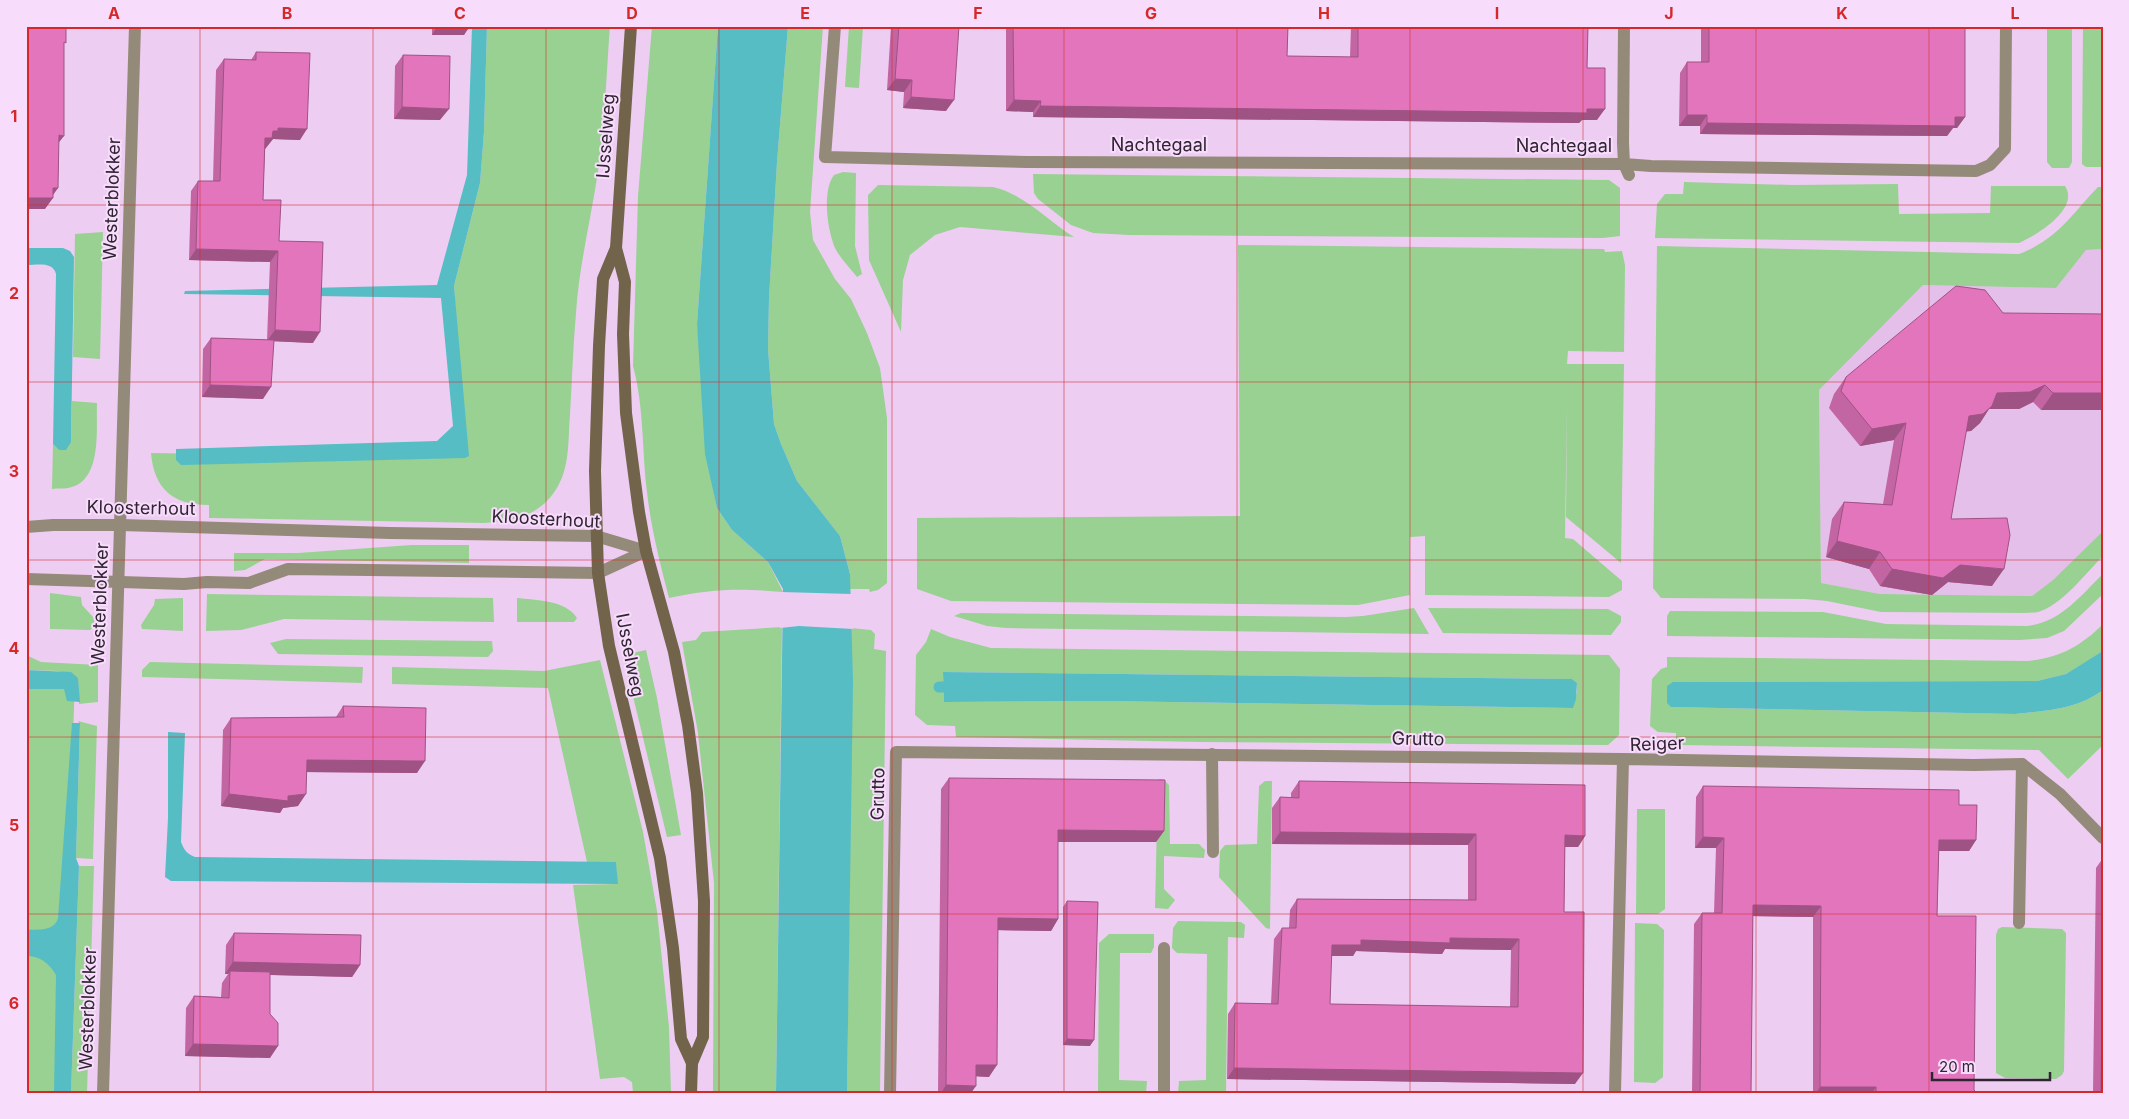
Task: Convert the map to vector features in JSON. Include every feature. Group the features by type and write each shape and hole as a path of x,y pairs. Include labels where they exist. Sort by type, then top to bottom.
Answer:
{"street":[{"name":"Westerblokker","path":"103,1093 135,26"},
{"name":"IJsselweg","path":"631,26 616,248 625,282 623,334 626,412 646,551 674,652 688,725 698,793 704,911 703,1037 692,1063 691,1093"},
{"name":"Nachtegaal","path":"834,26 825,157 1027,162 1627,169 1651,166 1976,171 1990,165 2004,149 2006,26"},
{"name":"Nachtegaal","path":"1624,26 1623,143 1627,169"},
{"name":"IJsselweg","path":"616,248 603,279 596,418 596,536 598,573 608,639 660,858 673,948 681,1039 692,1063"},
{"name":"Kloosterhout","path":"26,527 53,524 121,525 390,533 596,536 646,551"},
{"path":"26,579 249,583 288,569 598,573 646,551"},
{"name":"Grutto","path":"890,1093 896,752 1623,759"},
{"path":"1212,754 1213,852"},
{"name":"Reiger","path":"1615,1093 1623,759 2022,764"},
{"path":"2022,764 2060,794 2103,838"},
{"path":"2019,923 2022,764"},
{"path":"1164,948 1164,1093"}],"shaded area":[{"path":"472,26 487,26 484,132 480,183 454,286 469,456 465,458 181,465 176,460 176,449 437,441 453,426 441,298 184,294 185,291 437,285 467,175"},
{"path":"487,26 610,26 600,159 577,296 568,452 565,469 558,486 544,504 527,515 484,523 209,518 209,505 185,502 176,498 161,485 156,476 151,453 465,458 454,286 480,183 484,132"},
{"path":"652,26 718,26 697,324 713,487 717,508 732,530 768,562 783,592 726,590 669,598 659,559 645,476 641,413 633,366 638,196"},
{"path":"718,26 788,26 777,162 768,349 774,424 781,444 797,481 840,536 850,574 853,682 847,1093 776,1093 783,589 768,562 732,530 717,508 705,454 697,324"},
{"path":"788,26 823,26 810,212 813,240 835,279 851,299 867,333 880,368 887,418 887,583 878,590 870,592 869,589 849,589 850,574 840,536 797,481 774,424 768,349 769,298"},
{"path":"849,26 863,26 859,88 845,87"},
{"path":"2047,26 2072,26 2072,162 2069,168 2052,168 2047,162"},
{"path":"2083,26 2103,26 2103,167 2086,167 2082,164"},
{"path":"843,172 856,173 855,246 862,274 857,277 835,248 828,221 827,200 830,182 834,175"},
{"path":"1033,174 1609,180 1620,188 1620,236 1603,238 1129,235 1093,233 1071,225 1038,199 1034,193"},
{"path":"1684,182 1792,185 1898,184 1899,214 1990,213 1991,186 2065,186 2068,195 2067,203 2062,212 2054,220 2036,234 2019,243 1655,238 1657,204 1665,194 1683,194"},
{"path":"878,185 993,187 1004,190 1025,201 1074,237 960,227 935,235 910,255 903,280 901,332 869,260 868,195"},
{"path":"2098,187 2103,187 2103,249 2086,250 2056,288 1923,285 1819,390 1821,583 1880,594 2032,596 2053,580 2103,531 2103,556 2073,588 2047,609 2029,613 1881,612 1827,601 1805,599 1661,598 1653,588 1657,246 2019,254 2054,234"},
{"path":"103,232 100,359 73,357 75,234"},
{"path":"1238,245 1604,249 1605,252 1622,251 1625,265 1624,352 1568,351 1567,364 1624,364 1621,563 1566,517 1567,404 1565,538 1573,539 1622,581 1622,590 1609,597 1425,595 1425,536 1410,537 1410,595 1358,605 951,601 917,589 917,518 1240,516"},
{"path":"26,248 63,248 70,251 74,257 71,442 66,450 59,450 53,444 56,274 52,267 48,265 26,265"},
{"path":"2103,249 2103,531 2053,580 2032,596 1880,594 1821,583 1819,390 1923,285 2056,288 2086,250"},
{"path":"72,401 97,403 95,453 87,476 79,484 68,488 52,489 53,444 59,450 71,442"},
{"path":"412,545 469,545 469,563 265,559 245,570 234,571 234,553 298,553"},
{"path":"2103,574 2103,594 2064,631 2047,638 2019,640 1667,636 1667,616 1670,611 1823,612 1886,624 2027,626 2039,624 2060,614"},
{"path":"50,593 81,597 82,605 93,617 96,625 90,630 50,629"},
{"path":"207,594 493,598 494,622 284,619 241,630 206,631"},
{"path":"183,598 183,631 142,629 141,625 154,605 155,599"},
{"path":"517,598 558,604 572,612 577,618 574,622 517,622"},
{"path":"1414,608 1429,634 1006,628 987,626 954,616 961,613 1346,617"},
{"path":"1428,608 1608,609 1621,616 1621,622 1611,635 1443,633"},
{"path":"2103,624 2103,651 2101,653 2066,674 2037,681 1673,682 1671,707 2015,714 2072,705 2103,690 2103,745 2068,779 2039,750 1676,745 1676,733 1658,732 1650,726 1652,679 1661,669 1667,667 1667,657 2027,661 2049,657 2068,650 2086,639"},
{"path":"782,627 776,1093 713,1093 714,883 698,733 682,642 696,640 702,632"},
{"path":"851,628 871,630 875,634 874,649 886,651 880,1093 847,1093"},
{"path":"931,629 950,637 991,648 1609,655 1620,669 1619,735 1608,745 1199,742 956,737 955,726 927,725 915,715 916,655 926,642","holes":["943,672 1572,679 1577,683 1577,692 1572,708 1104,701 944,702"]},
{"path":"286,639 492,641 493,651 488,657 278,654 270,643"},
{"path":"646,650 657,698 681,835 667,837 623,655"},
{"path":"2103,651 2103,690 2072,705 2038,712 2015,714 1671,707 1667,703 1667,686 1673,682 2037,681 2066,674"},
{"path":"26,655 41,662 98,665 98,702 79,704 78,678 58,671 26,670"},
{"path":"600,660 643,832 657,911 669,1027 671,1093 633,1093 632,1082 624,1077 600,1079 573,885 617,884 616,863 587,862 548,688 392,684 392,667 544,671"},
{"path":"150,662 363,667 362,683 142,677 142,670"},
{"path":"26,670 71,672 78,678 80,702 67,701 64,689 26,689"},
{"path":"943,672 1572,679 1577,683 1576,699 1573,708 1104,701 944,702"},
{"path":"26,679 75,680 60,1093 26,1093"},
{"path":"78,721 97,726 93,859 76,858 80,724"},
{"path":"72,723 80,723 76,858 79,866 71,1093 54,1093 56,975 44,961 36,957 26,956 26,930 49,928 53,926 58,918"},
{"path":"168,732 185,733 181,842 186,851 195,857 616,862 618,884 171,881 165,877 168,818"},
{"path":"1158,779 1163,779 1169,785 1170,844 1199,844 1205,850 1204,858 1164,856 1164,889 1175,900 1168,909 1155,908"},
{"path":"1265,781 1272,781 1270,929 1266,928 1219,877 1220,851 1225,845 1257,844 1259,786"},
{"path":"1637,809 1665,809 1665,909 1658,914 1636,914"},
{"path":"79,866 94,866 87,1093 71,1093"},
{"path":"1178,921 1241,922 1245,925 1244,938 1228,937 1226,1093 1178,1093 1179,1081 1206,1080 1207,954 1177,953 1172,948 1173,928"},
{"path":"1635,923 1657,924 1664,930 1663,1077 1655,1083 1634,1082"},
{"path":"2002,927 2062,929 2066,933 2064,1071 2056,1079 2005,1078 1996,1073 1996,935 1998,929"},
{"path":"1109,934 1154,934 1154,947 1151,953 1120,953 1119,1080 1147,1081 1146,1093 1098,1093 1099,943"}],"pier":[{"path":"781,592 852,594 853,629 799,626 780,628"}],"building":[{"path":"26,26 66,26 66,43 64,42 64,136 59,135 58,188 53,188 53,198 26,198"},
{"path":"436,26 468,26 468,29 436,28"},
{"path":"899,26 959,26 954,100 911,97 912,80 895,79"},
{"path":"1013,26 1288,26 1287,56 1358,57 1358,26 1588,26 1587,68 1605,68 1605,109 1587,109 1587,113 1040,106 1041,101 1014,100"},
{"path":"1709,26 1965,26 1965,117 1955,117 1955,126 1707,123 1707,115 1687,115 1687,62 1709,62"},
{"path":"256,52 310,53 307,129 278,128 278,131 273,131 272,138 265,138 263,200 281,200 279,241 323,242 320,332 275,330 278,251 196,249 198,181 220,181 224,59 256,60"},
{"path":"403,55 450,56 449,109 402,107"},
{"path":"1956,286 1985,290 2003,313 2103,314 2103,393 2053,393 2045,385 2030,392 1997,393 1992,406 1983,414 1969,416 1951,519 2007,518 2010,535 2004,569 1960,565 1943,578 1892,569 1880,552 1837,541 1844,502 1892,505 1906,423 1872,429 1841,391 1846,377"},
{"path":"211,338 274,340 271,387 210,385"},
{"path":"343,706 426,708 425,761 307,760 306,794 288,796 288,801 229,794 231,718 344,717"},
{"path":"949,778 1165,780 1164,831 1058,830 1058,919 998,918 997,1065 976,1065 976,1086 946,1085"},
{"path":"1299,781 1585,785 1585,836 1565,835 1564,912 1584,912 1583,1073 1234,1068 1235,1003 1278,1004 1282,928 1296,928 1297,899 1476,900 1476,834 1280,832 1280,797 1299,798","holes":["1450,938 1519,939 1518,1007 1330,1004 1332,945 1361,945 1361,940 1450,943"]},
{"path":"1703,786 1959,790 1959,805 1977,805 1976,840 1939,840 1937,916 1976,916 1974,1090 1977,1093 1876,1093 1876,1087 1820,1087 1821,906 1753,905 1751,1093 1700,1093 1702,913 1722,913 1724,838 1703,837"},
{"path":"1067,901 1098,902 1094,1040 1067,1039"},
{"path":"234,933 361,935 360,965 233,962"},
{"path":"2103,938 2103,1093 2099,1093 2101,1091"},
{"path":"230,971 270,972 270,1014 278,1023 278,1046 193,1044 194,996 229,998"}],"waterway":[{"path":"939,687 958,687"}]}
